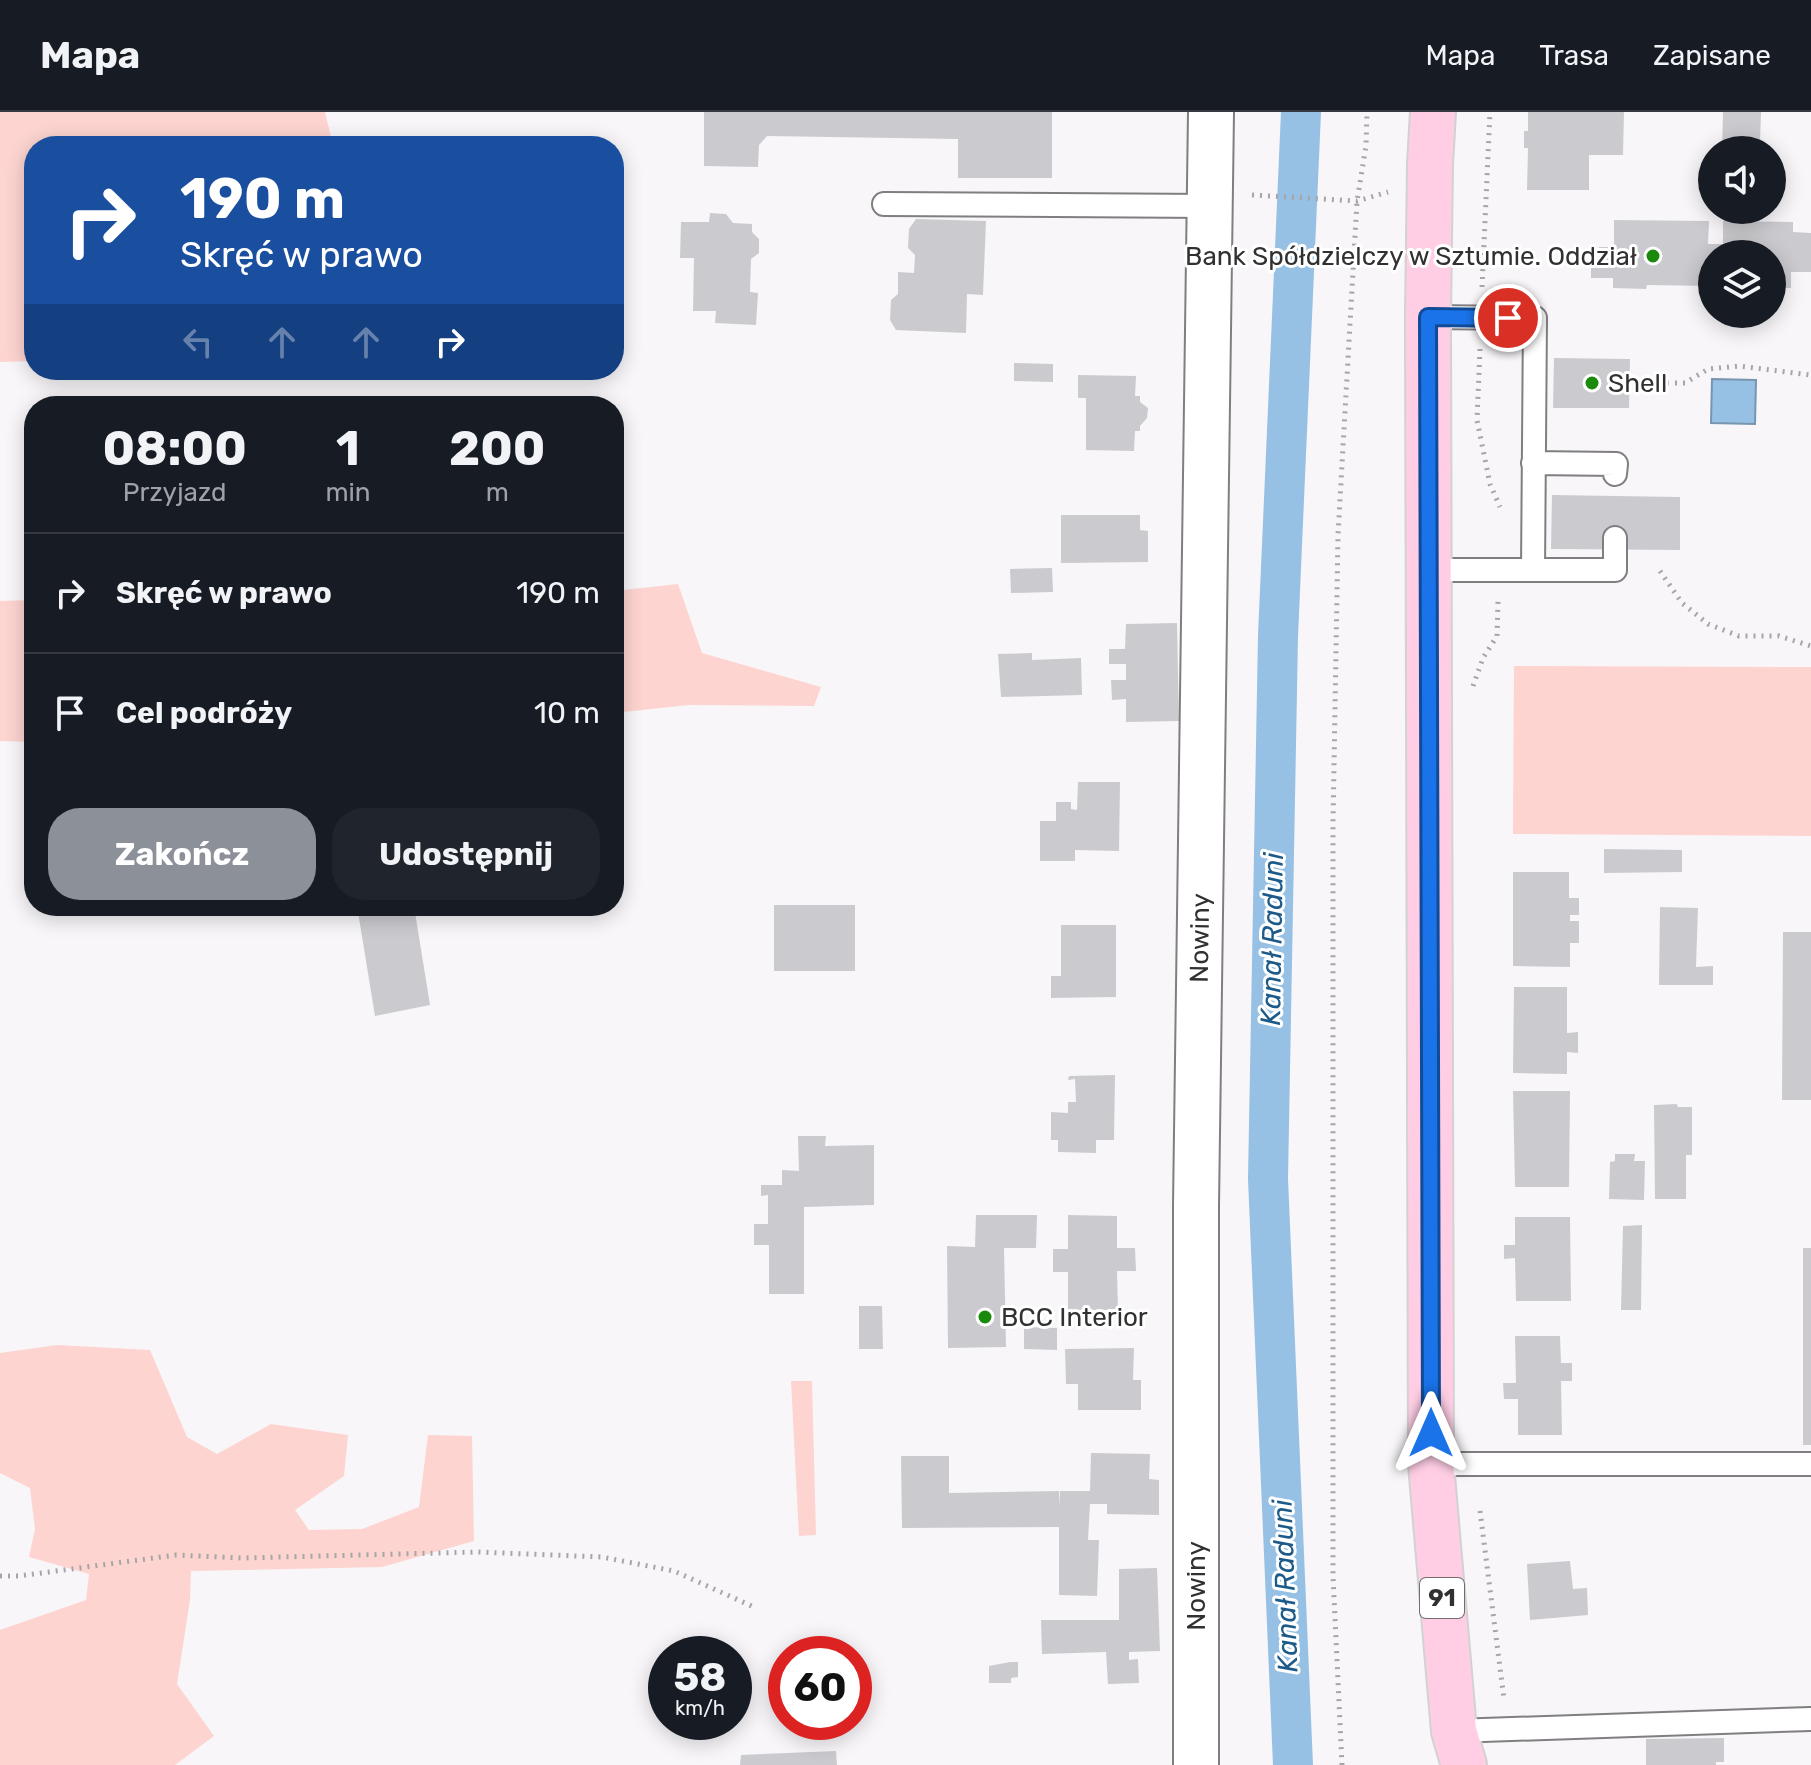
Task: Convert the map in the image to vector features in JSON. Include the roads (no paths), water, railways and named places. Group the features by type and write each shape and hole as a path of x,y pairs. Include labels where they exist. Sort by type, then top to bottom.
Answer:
{"main road":[{"name":"91","path":"1433,112 1428,317 1431,1464 1456,1754"}],"street":[{"name":"Nowiny","path":"1196,1765 1196,1206 1211,112"}],"lane":[{"path":"884,204 1210,206"},
{"path":"1428,317 1535,318 1535,570"},
{"path":"1533,463 1616,464 1615,474"},
{"path":"1428,570 1615,570 1615,538"},
{"path":"1431,1464 1811,1464"},
{"path":"1456,1754 1508,1729 1811,1719"}],"water":[{"path":"1712,379 1756,380 1755,424 1711,423"}],"waterway":[{"name":"Kanał Raduni","path":"1293,1765 1268,1179 1278,636 1301,112"}],"place":[{"name":"Bank Spółdzielczy w Sztumie. Oddział","path":"1653,256"},
{"name":"Shell","path":"1592,383"},
{"name":"BCC Interior","path":"985,1317"}]}
